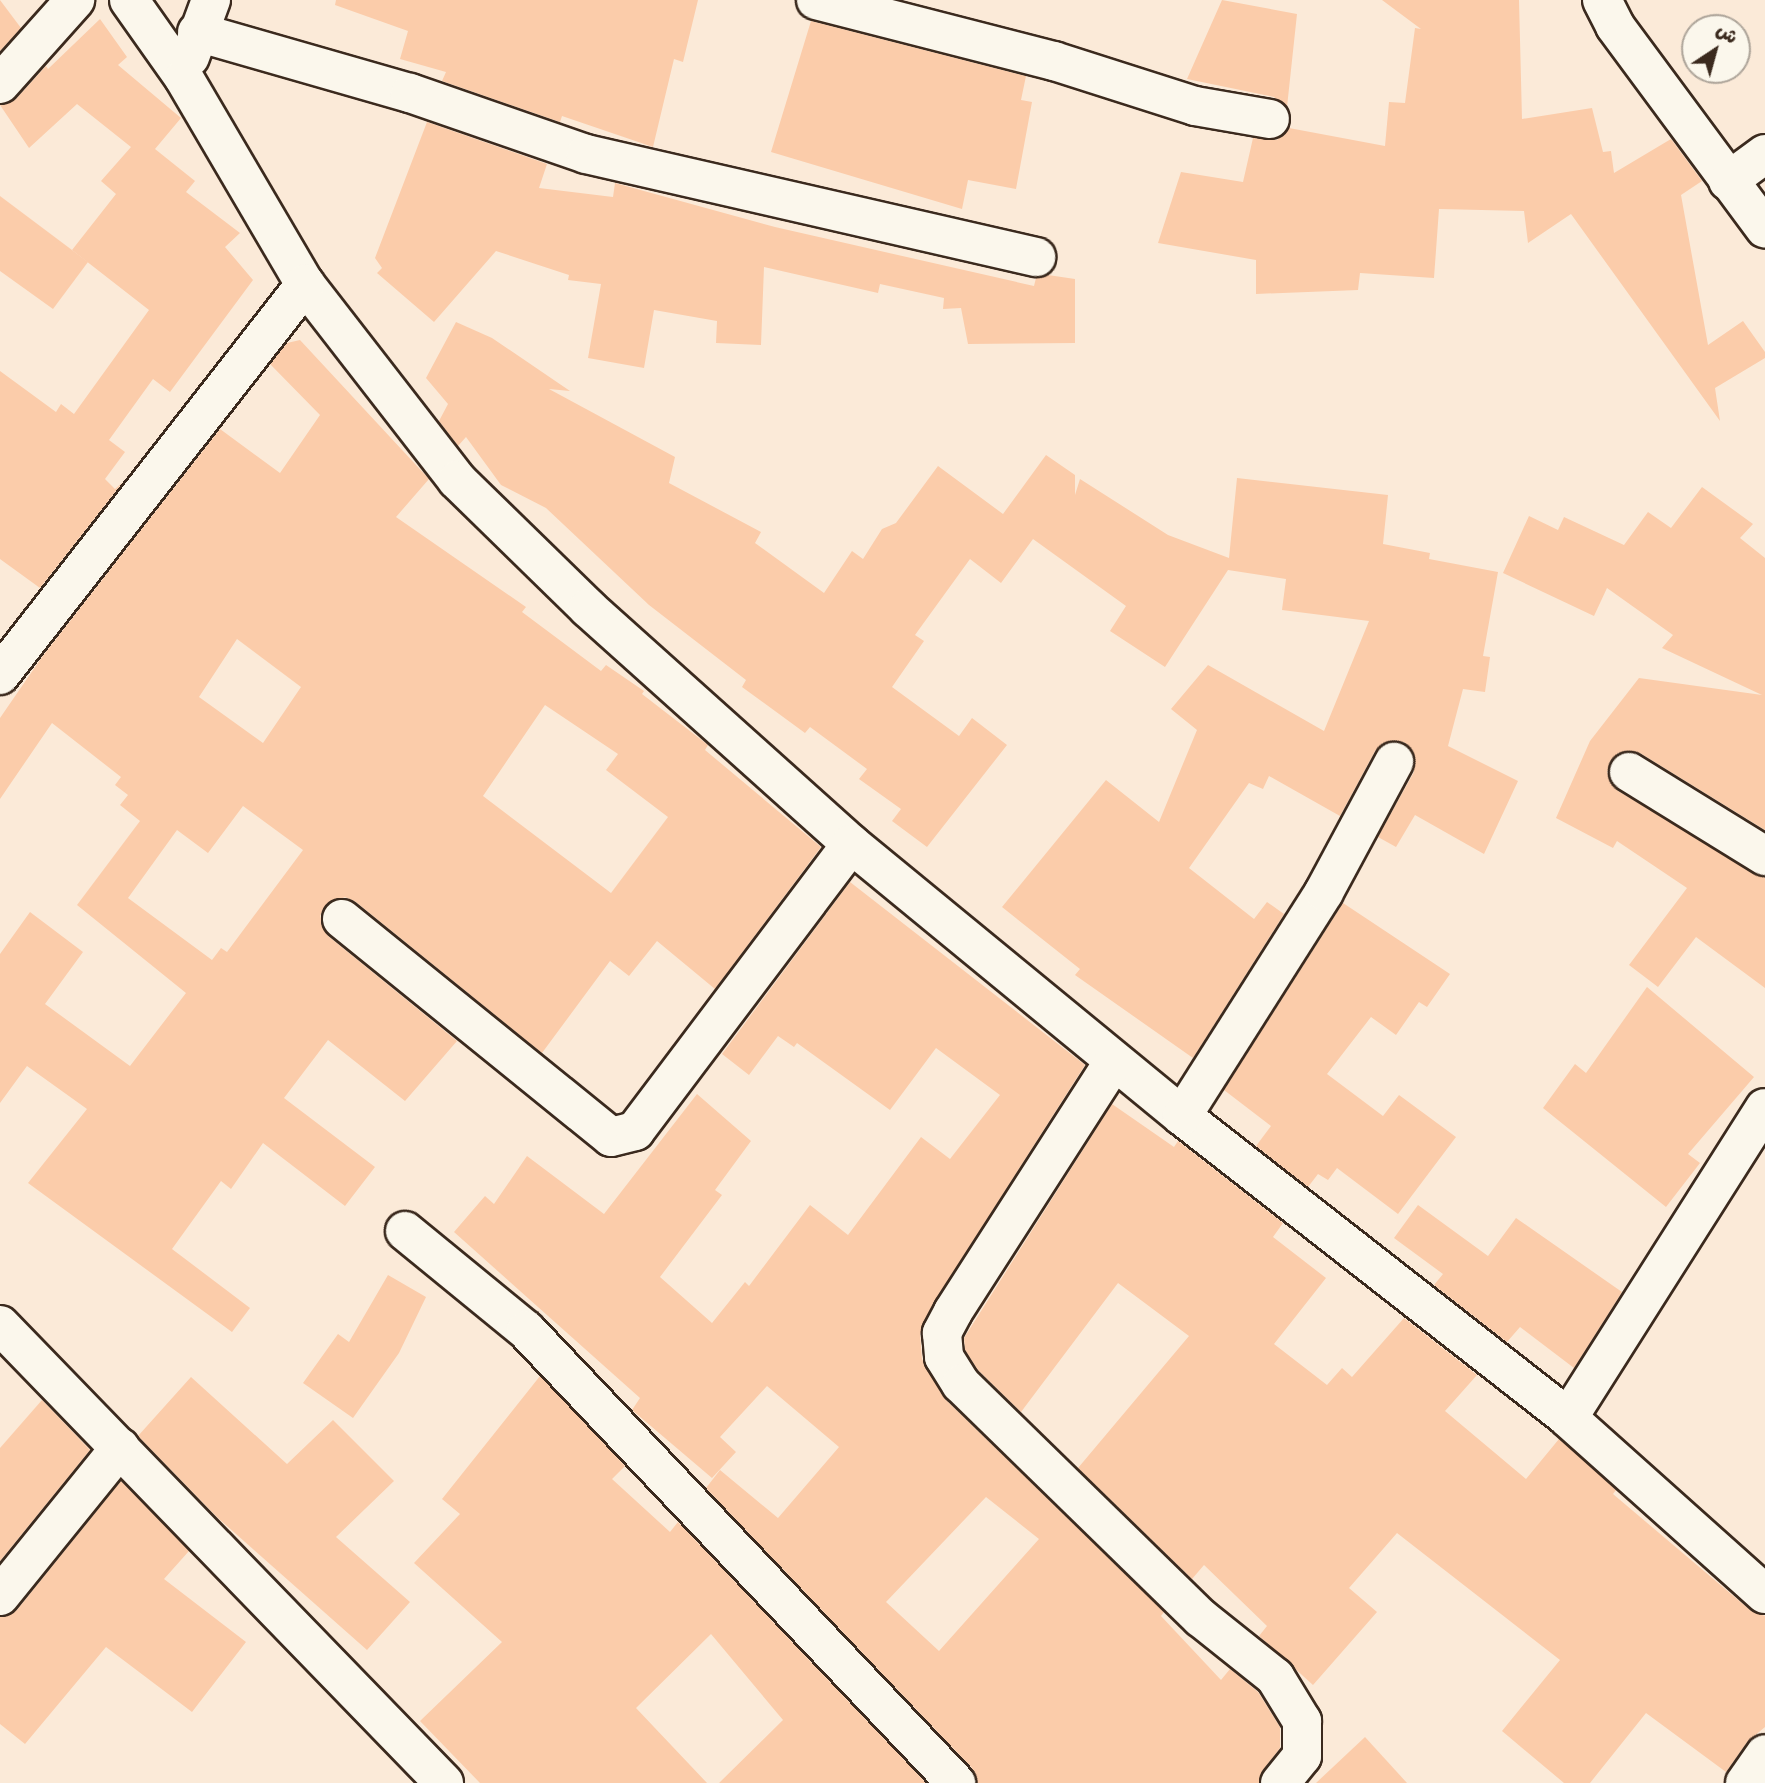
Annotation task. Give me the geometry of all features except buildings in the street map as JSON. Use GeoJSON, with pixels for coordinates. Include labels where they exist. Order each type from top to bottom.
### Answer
{"type":"FeatureCollection","features":[{"type":"Feature","properties":{"kind":"street"},"geometry":{"type":"LineString","coordinates":[[0,84],[75,0]]}},
{"type":"Feature","properties":{"kind":"street"},"geometry":{"type":"LineString","coordinates":[[129,0],[184,78],[305,284],[457,480],[587,608],[850,844],[1182,1116],[1567,1418],[1765,1594]]}},
{"type":"Feature","properties":{"kind":"street"},"geometry":{"type":"LineString","coordinates":[[816,0],[1041,58],[1195,106],[1270,119]]}},
{"type":"Feature","properties":{"kind":"street"},"geometry":{"type":"LineString","coordinates":[[1602,0],[1615,26],[1765,229]]}},
{"type":"Feature","properties":{"kind":"street"},"geometry":{"type":"LineString","coordinates":[[184,78],[204,16],[410,93],[586,154],[1036,257]]}},
{"type":"Feature","properties":{"kind":"street"},"geometry":{"type":"LineString","coordinates":[[1728,181],[1765,154]]}},
{"type":"Feature","properties":{"kind":"street"},"geometry":{"type":"LineString","coordinates":[[0,675],[305,284]]}},
{"type":"Feature","properties":{"kind":"street"},"geometry":{"type":"LineString","coordinates":[[1182,1116],[1324,892],[1394,762]]}},
{"type":"Feature","properties":{"kind":"street"},"geometry":{"type":"LineString","coordinates":[[1629,772],[1765,856]]}},
{"type":"Feature","properties":{"kind":"street"},"geometry":{"type":"LineString","coordinates":[[342,919],[611,1137],[635,1131],[850,844]]}},
{"type":"Feature","properties":{"kind":"street"},"geometry":{"type":"LineString","coordinates":[[1114,1061],[953,1312],[942,1333],[944,1357],[961,1384],[1201,1618],[1275,1677],[1302,1721],[1302,1756],[1280,1783]]}},
{"type":"Feature","properties":{"kind":"street"},"geometry":{"type":"LineString","coordinates":[[1567,1418],[1765,1108]]}},
{"type":"Feature","properties":{"kind":"street"},"geometry":{"type":"LineString","coordinates":[[405,1231],[526,1330],[956,1783]]}},
{"type":"Feature","properties":{"kind":"street"},"geometry":{"type":"LineString","coordinates":[[0,1325],[444,1783]]}},
{"type":"Feature","properties":{"kind":"street"},"geometry":{"type":"LineString","coordinates":[[0,1596],[120,1448]]}},
{"type":"Feature","properties":{"kind":"street"},"geometry":{"type":"LineString","coordinates":[[1745,1783],[1765,1755]]}}]}
